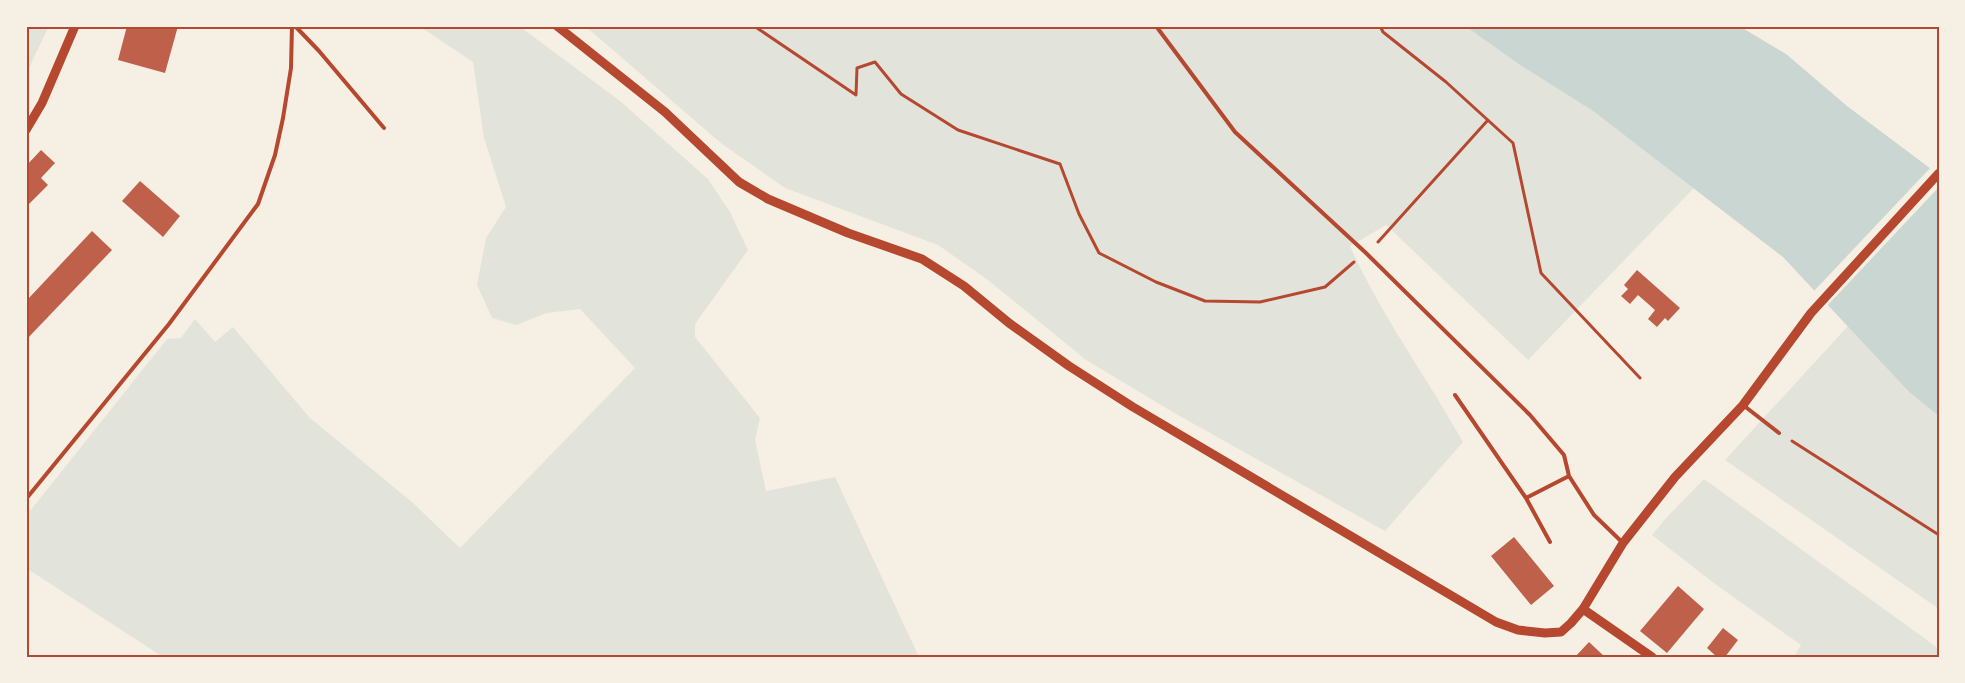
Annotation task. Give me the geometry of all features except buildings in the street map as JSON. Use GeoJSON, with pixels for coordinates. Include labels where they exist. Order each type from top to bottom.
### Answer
{"type":"FeatureCollection","features":[{"type":"Feature","properties":{"kind":"street"},"geometry":{"type":"LineString","coordinates":[[26,130],[42,103],[75,26]]}},
{"type":"Feature","properties":{"kind":"street"},"geometry":{"type":"LineString","coordinates":[[557,26],[665,112],[739,182],[768,199],[848,233],[922,260],[964,286],[1008,322],[1069,366],[1444,593],[1496,622],[1518,630],[1545,634],[1561,632],[1583,609],[1623,543],[1676,477],[1743,405],[1811,313],[1939,173]]}},
{"type":"Feature","properties":{"kind":"street"},"geometry":{"type":"LineString","coordinates":[[1583,609],[1652,657]]}},
{"type":"Feature","properties":{"kind":"lane"},"geometry":{"type":"LineString","coordinates":[[293,26],[319,51],[384,128]]}},
{"type":"Feature","properties":{"kind":"lane"},"geometry":{"type":"LineString","coordinates":[[26,499],[169,324],[258,204],[275,155],[283,118],[290,70],[293,26]]}},
{"type":"Feature","properties":{"kind":"lane"},"geometry":{"type":"LineString","coordinates":[[1156,26],[1235,132],[1366,253],[1530,415],[1564,455],[1569,476],[1594,515],[1623,543]]}},
{"type":"Feature","properties":{"kind":"lane"},"geometry":{"type":"LineString","coordinates":[[1455,395],[1526,498],[1550,542]]}},
{"type":"Feature","properties":{"kind":"lane"},"geometry":{"type":"LineString","coordinates":[[1743,405],[1779,433]]}},
{"type":"Feature","properties":{"kind":"lane"},"geometry":{"type":"LineString","coordinates":[[1526,498],[1569,476]]}},
{"type":"Feature","properties":{"kind":"path"},"geometry":{"type":"LineString","coordinates":[[754,26],[856,94],[857,68],[875,62],[901,94],[958,130],[1060,164],[1079,214],[1099,253],[1156,282],[1205,301],[1260,302],[1325,287],[1382,238],[1488,120]]}},
{"type":"Feature","properties":{"kind":"path"},"geometry":{"type":"LineString","coordinates":[[1380,26],[1384,32],[1446,82],[1513,143],[1528,206],[1540,273],[1640,378]]}},
{"type":"Feature","properties":{"kind":"path"},"geometry":{"type":"LineString","coordinates":[[1779,433],[1939,535]]}},
{"type":"Feature","properties":{"kind":"shaded area"},"geometry":{"type":"Polygon","coordinates":[[[26,26],[49,26],[26,74],[26,26]]]}},
{"type":"Feature","properties":{"kind":"shaded area"},"geometry":{"type":"Polygon","coordinates":[[[419,26],[519,26],[620,101],[708,179],[730,212],[748,250],[695,324],[695,337],[760,418],[755,440],[766,491],[835,477],[919,657],[163,657],[26,568],[26,516],[167,339],[181,338],[195,319],[215,342],[233,327],[309,417],[413,503],[460,548],[635,368],[580,309],[547,313],[516,325],[492,318],[477,285],[486,238],[506,207],[484,138],[473,62],[419,26]]]}},
{"type":"Feature","properties":{"kind":"shaded area"},"geometry":{"type":"Polygon","coordinates":[[[585,26],[1465,26],[1520,65],[1593,111],[1694,188],[1528,360],[1386,225],[1350,246],[1362,272],[1390,321],[1463,442],[1385,531],[1176,414],[1086,360],[988,280],[938,245],[785,188],[722,144],[585,26]]]}},
{"type":"Feature","properties":{"kind":"shaded area"},"geometry":{"type":"Polygon","coordinates":[[[1465,26],[1739,26],[1786,54],[1847,106],[1939,175],[1939,416],[1909,392],[1783,257],[1593,111],[1520,65],[1465,26]]]}},
{"type":"Feature","properties":{"kind":"shaded area"},"geometry":{"type":"Polygon","coordinates":[[[1848,326],[1909,392],[1939,416],[1939,609],[1725,460],[1848,326]]]}},
{"type":"Feature","properties":{"kind":"shaded area"},"geometry":{"type":"Polygon","coordinates":[[[1704,479],[1939,649],[1939,657],[1794,657],[1801,645],[1715,584],[1652,535],[1704,479]]]}},
{"type":"Feature","properties":{"kind":"pier"},"geometry":{"type":"Polygon","coordinates":[[[1932,166],[1939,171],[1939,187],[1826,307],[1813,292],[1932,166]]]}}]}
